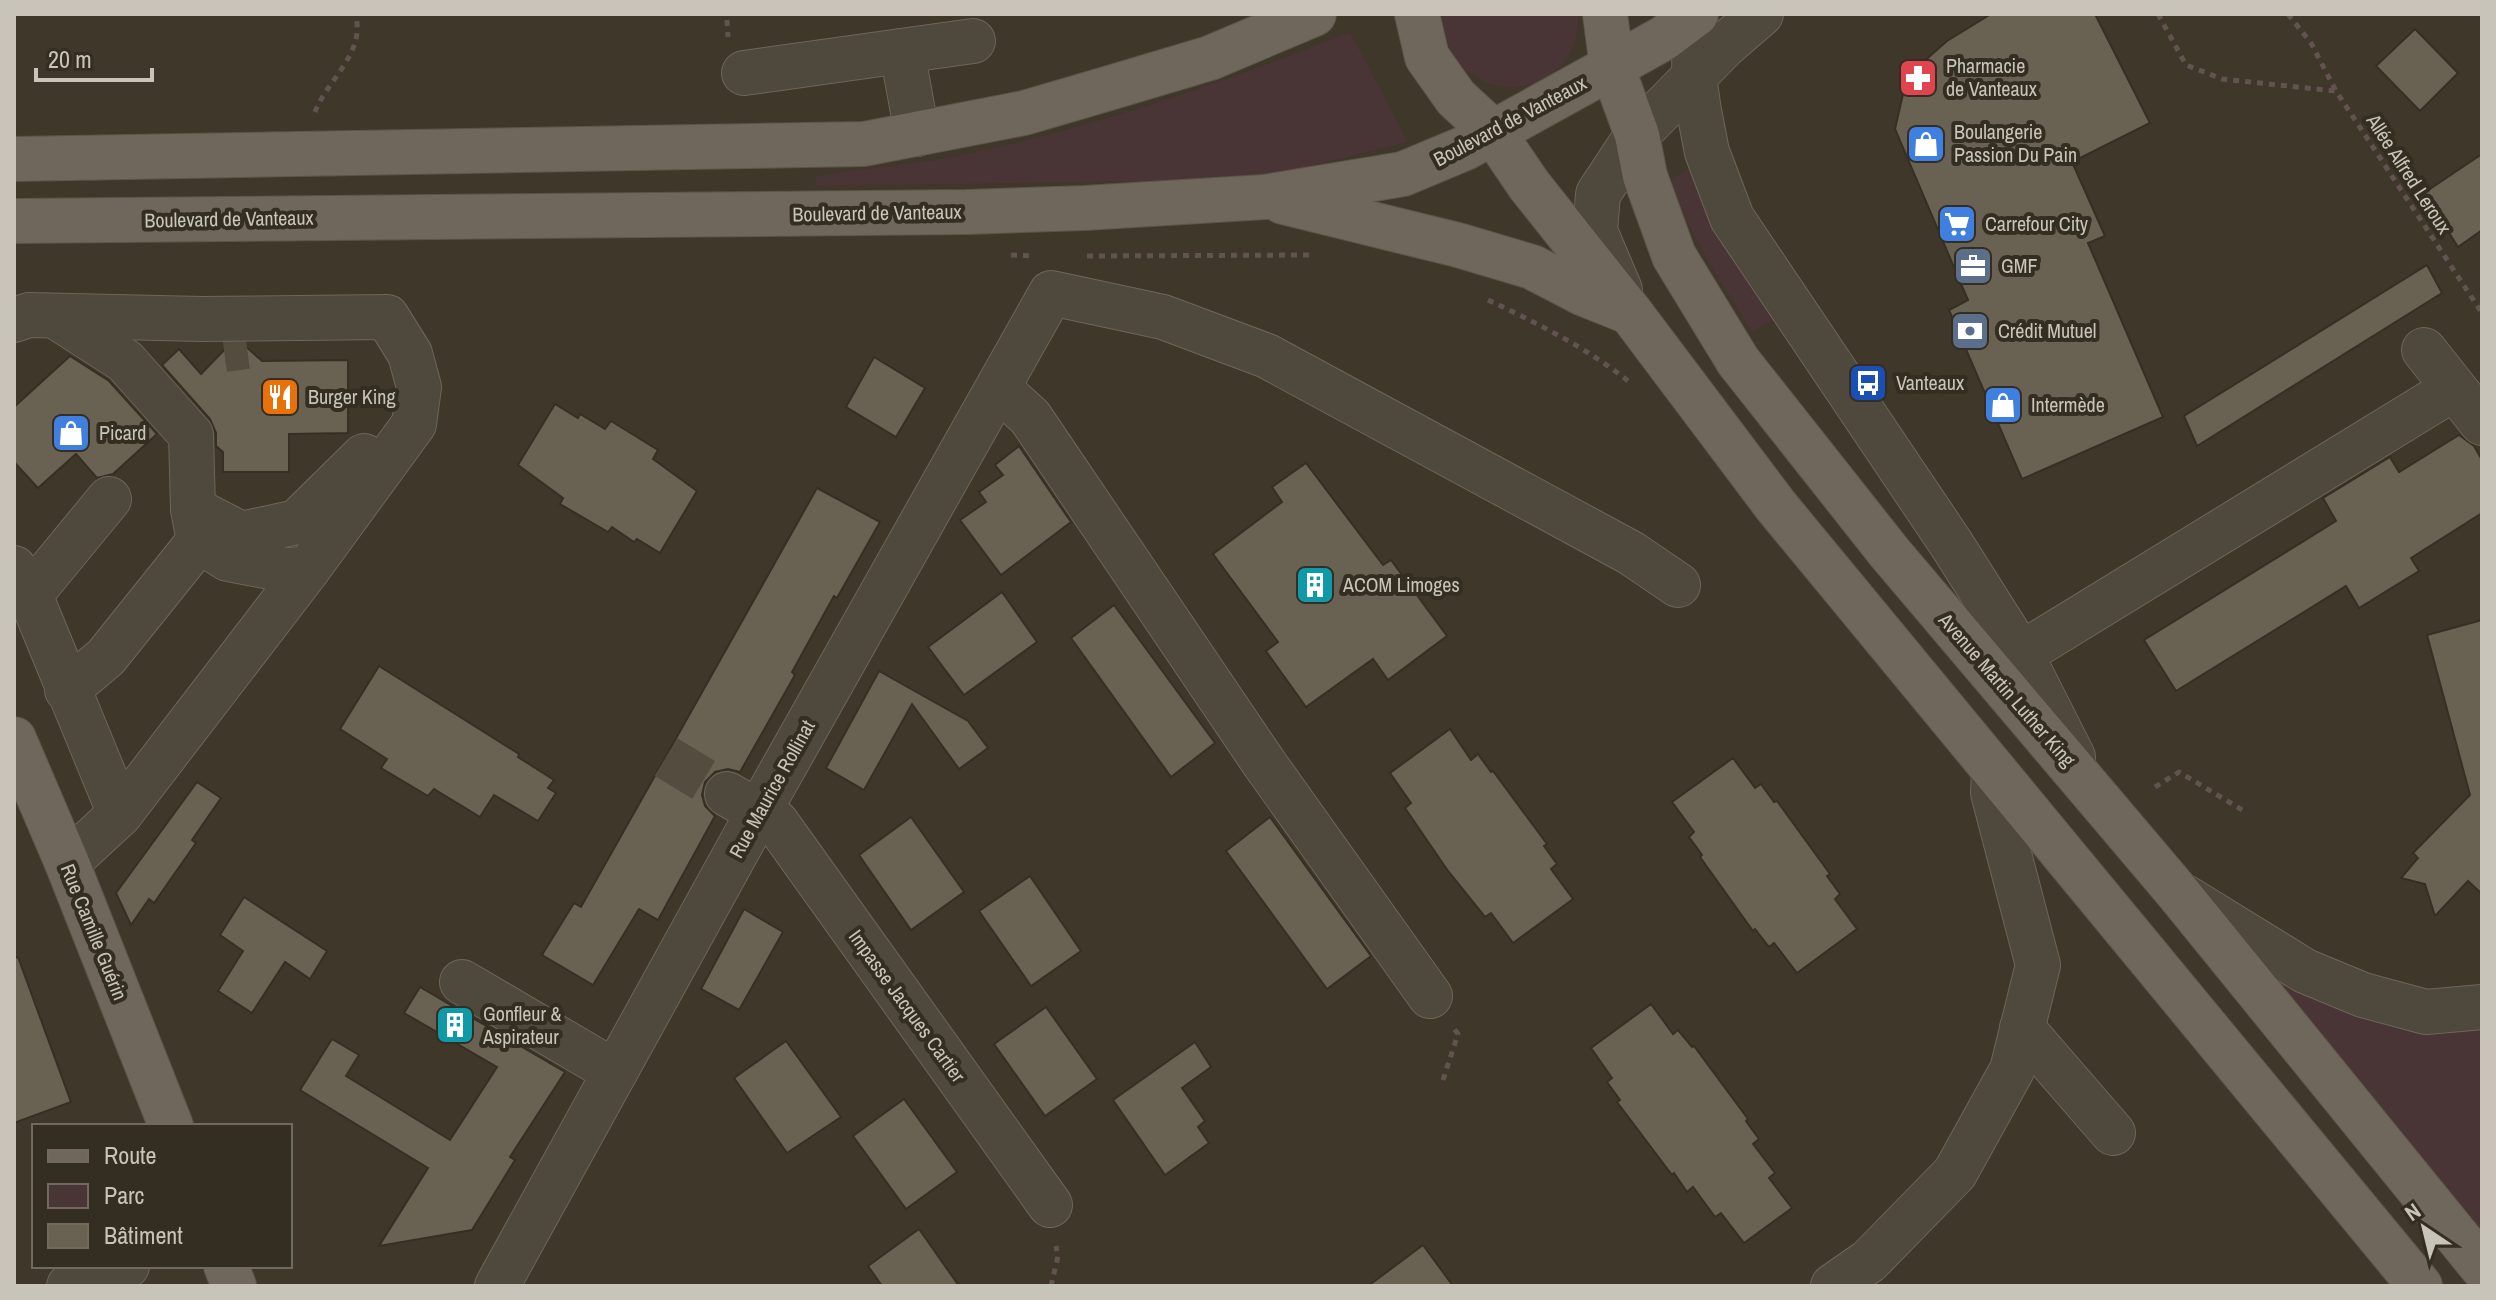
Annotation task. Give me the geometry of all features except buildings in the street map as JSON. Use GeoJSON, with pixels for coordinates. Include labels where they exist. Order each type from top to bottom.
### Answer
{"type":"FeatureCollection","features":[{"type":"Feature","properties":{"kind":"main road"},"geometry":{"type":"LineString","coordinates":[[14,159],[864,144],[1024,113],[1210,58],[1314,14]]}},
{"type":"Feature","properties":{"kind":"main road"},"geometry":{"type":"LineString","coordinates":[[1417,14],[1427,57],[1456,98],[1493,132],[1529,185],[1630,312],[1776,506],[2420,1286]]}},
{"type":"Feature","properties":{"kind":"main road","name":"Avenue Martin Luther King"},"geometry":{"type":"LineString","coordinates":[[1605,14],[1612,67],[1637,135],[1645,176],[1674,256],[1738,361],[1889,552],[2178,893],[2482,1267]]}},
{"type":"Feature","properties":{"kind":"main road","name":"Boulevard de Vanteaux"},"geometry":{"type":"LineString","coordinates":[[14,221],[967,212],[1265,197],[1403,174],[1432,163],[1664,38],[1696,14]]}},
{"type":"Feature","properties":{"kind":"main road"},"geometry":{"type":"LineString","coordinates":[[1265,197],[1458,245],[1532,267],[1584,294],[1630,312]]}},
{"type":"Feature","properties":{"kind":"main road","name":"Rue Camille Guérin"},"geometry":{"type":"LineString","coordinates":[[14,739],[67,863],[170,1124]]}},
{"type":"Feature","properties":{"kind":"street"},"geometry":{"type":"LineString","coordinates":[[1696,14],[1694,77],[1707,152],[1732,218],[1952,545],[2021,654],[2085,781]]}},
{"type":"Feature","properties":{"kind":"street"},"geometry":{"type":"LineString","coordinates":[[1630,312],[1595,231],[1598,194],[1637,135],[1761,14]]}},
{"type":"Feature","properties":{"kind":"street"},"geometry":{"type":"LineString","coordinates":[[744,73],[973,41]]}},
{"type":"Feature","properties":{"kind":"street"},"geometry":{"type":"LineString","coordinates":[[902,51],[917,134]]}},
{"type":"Feature","properties":{"kind":"street","name":"Rue Maurice Rollinat"},"geometry":{"type":"LineString","coordinates":[[497,1286],[615,1072],[743,804],[998,388],[1051,293],[1163,317],[1267,356],[1631,553],[1678,585]]}},
{"type":"Feature","properties":{"kind":"street"},"geometry":{"type":"LineString","coordinates":[[157,317],[199,349],[364,347],[382,357],[396,378],[394,416],[384,435],[297,522],[241,534],[196,525]]}},
{"type":"Feature","properties":{"kind":"street"},"geometry":{"type":"LineString","coordinates":[[125,361],[157,317]]}},
{"type":"Feature","properties":{"kind":"street"},"geometry":{"type":"LineString","coordinates":[[35,318],[387,317],[410,354],[419,387],[414,424],[308,569],[120,814],[67,863]]}},
{"type":"Feature","properties":{"kind":"street"},"geometry":{"type":"LineString","coordinates":[[35,318],[125,361],[191,435],[196,525],[106,657],[67,690]]}},
{"type":"Feature","properties":{"kind":"street"},"geometry":{"type":"LineString","coordinates":[[2424,350],[2482,423]]}},
{"type":"Feature","properties":{"kind":"street"},"geometry":{"type":"LineString","coordinates":[[998,388],[1030,417],[1264,763],[1430,996]]}},
{"type":"Feature","properties":{"kind":"street"},"geometry":{"type":"LineString","coordinates":[[2021,654],[2453,389]]}},
{"type":"Feature","properties":{"kind":"street"},"geometry":{"type":"LineString","coordinates":[[109,499],[22,582],[120,814]]}},
{"type":"Feature","properties":{"kind":"street"},"geometry":{"type":"LineString","coordinates":[[196,525],[228,559],[286,570],[308,569]]}},
{"type":"Feature","properties":{"kind":"street"},"geometry":{"type":"LineString","coordinates":[[1889,552],[2021,654]]}},
{"type":"Feature","properties":{"kind":"street"},"geometry":{"type":"LineString","coordinates":[[1833,1286],[1869,1261],[1955,1173],[2012,1070],[2038,965],[1993,793],[1994,771]]}},
{"type":"Feature","properties":{"kind":"street","name":"Impasse Jacques Cartier"},"geometry":{"type":"LineString","coordinates":[[743,804],[776,822],[1050,1205]]}},
{"type":"Feature","properties":{"kind":"street"},"geometry":{"type":"LineString","coordinates":[[2178,893],[2305,971],[2363,995],[2426,1012],[2482,1007]]}},
{"type":"Feature","properties":{"kind":"street"},"geometry":{"type":"LineString","coordinates":[[462,982],[615,1072]]}},
{"type":"Feature","properties":{"kind":"street"},"geometry":{"type":"LineString","coordinates":[[2022,1028],[2113,1133]]}},
{"type":"Feature","properties":{"kind":"street"},"geometry":{"type":"LineString","coordinates":[[69,1286],[121,1268]]}},
{"type":"Feature","properties":{"kind":"path"},"geometry":{"type":"LineString","coordinates":[[328,117],[313,117],[321,95],[336,79],[353,49],[359,30],[355,14]]}},
{"type":"Feature","properties":{"kind":"path"},"geometry":{"type":"LineString","coordinates":[[2158,14],[2186,65],[2222,79],[2336,91]]}},
{"type":"Feature","properties":{"kind":"path","name":"Allée Alfred Leroux"},"geometry":{"type":"LineString","coordinates":[[2288,14],[2311,43],[2336,91],[2482,313]]}},
{"type":"Feature","properties":{"kind":"path"},"geometry":{"type":"LineString","coordinates":[[1077,256],[1317,255]]}},
{"type":"Feature","properties":{"kind":"path"},"geometry":{"type":"LineString","coordinates":[[1486,299],[1591,356],[1626,380],[1635,392]]}},
{"type":"Feature","properties":{"kind":"path"},"geometry":{"type":"LineString","coordinates":[[2155,787],[2179,772],[2244,811]]}},
{"type":"Feature","properties":{"kind":"green space"},"geometry":{"type":"Polygon","coordinates":[[[1443,14],[1578,14],[1574,45],[1559,68],[1538,82],[1513,87],[1487,83],[1465,70],[1449,47],[1443,14]]]}},
{"type":"Feature","properties":{"kind":"green space"},"geometry":{"type":"Polygon","coordinates":[[[1350,32],[1408,142],[1290,171],[1224,180],[815,186],[816,176],[954,157],[1069,129],[1258,68],[1350,32]]]}},
{"type":"Feature","properties":{"kind":"green space"},"geometry":{"type":"Polygon","coordinates":[[[1690,168],[1781,316],[1752,332],[1707,258],[1678,200],[1671,179],[1690,168]]]}},
{"type":"Feature","properties":{"kind":"green space"},"geometry":{"type":"Polygon","coordinates":[[[2178,893],[2305,971],[2482,1007],[2482,1267],[2178,893]]]}},
{"type":"Feature","properties":{"kind":"tunnel"},"geometry":{"type":"LineString","coordinates":[[224,350],[247,347]]}},
{"type":"Feature","properties":{"kind":"tunnel"},"geometry":{"type":"LineString","coordinates":[[666,757],[727,794]]}},
{"type":"Feature","properties":{"kind":"place","name":"Pharmacie de Vanteaux"},"geometry":{"type":"Point","coordinates":[1918,78]}},
{"type":"Feature","properties":{"kind":"place","name":"Boulangerie Passion Du Pain"},"geometry":{"type":"Point","coordinates":[1926,144]}},
{"type":"Feature","properties":{"kind":"place","name":"Carrefour City"},"geometry":{"type":"Point","coordinates":[1957,224]}},
{"type":"Feature","properties":{"kind":"place","name":"GMF"},"geometry":{"type":"Point","coordinates":[1973,266]}},
{"type":"Feature","properties":{"kind":"place","name":"Crédit Mutuel"},"geometry":{"type":"Point","coordinates":[1970,331]}},
{"type":"Feature","properties":{"kind":"place","name":"Vanteaux"},"geometry":{"type":"Point","coordinates":[1868,383]}},
{"type":"Feature","properties":{"kind":"place","name":"Burger King"},"geometry":{"type":"Point","coordinates":[280,397]}},
{"type":"Feature","properties":{"kind":"place","name":"Intermède"},"geometry":{"type":"Point","coordinates":[2003,405]}},
{"type":"Feature","properties":{"kind":"place","name":"Picard"},"geometry":{"type":"Point","coordinates":[71,433]}},
{"type":"Feature","properties":{"kind":"place","name":"ACOM Limoges"},"geometry":{"type":"Point","coordinates":[1315,585]}},
{"type":"Feature","properties":{"kind":"place","name":"Gonfleur & Aspirateur"},"geometry":{"type":"Point","coordinates":[455,1025]}}]}
